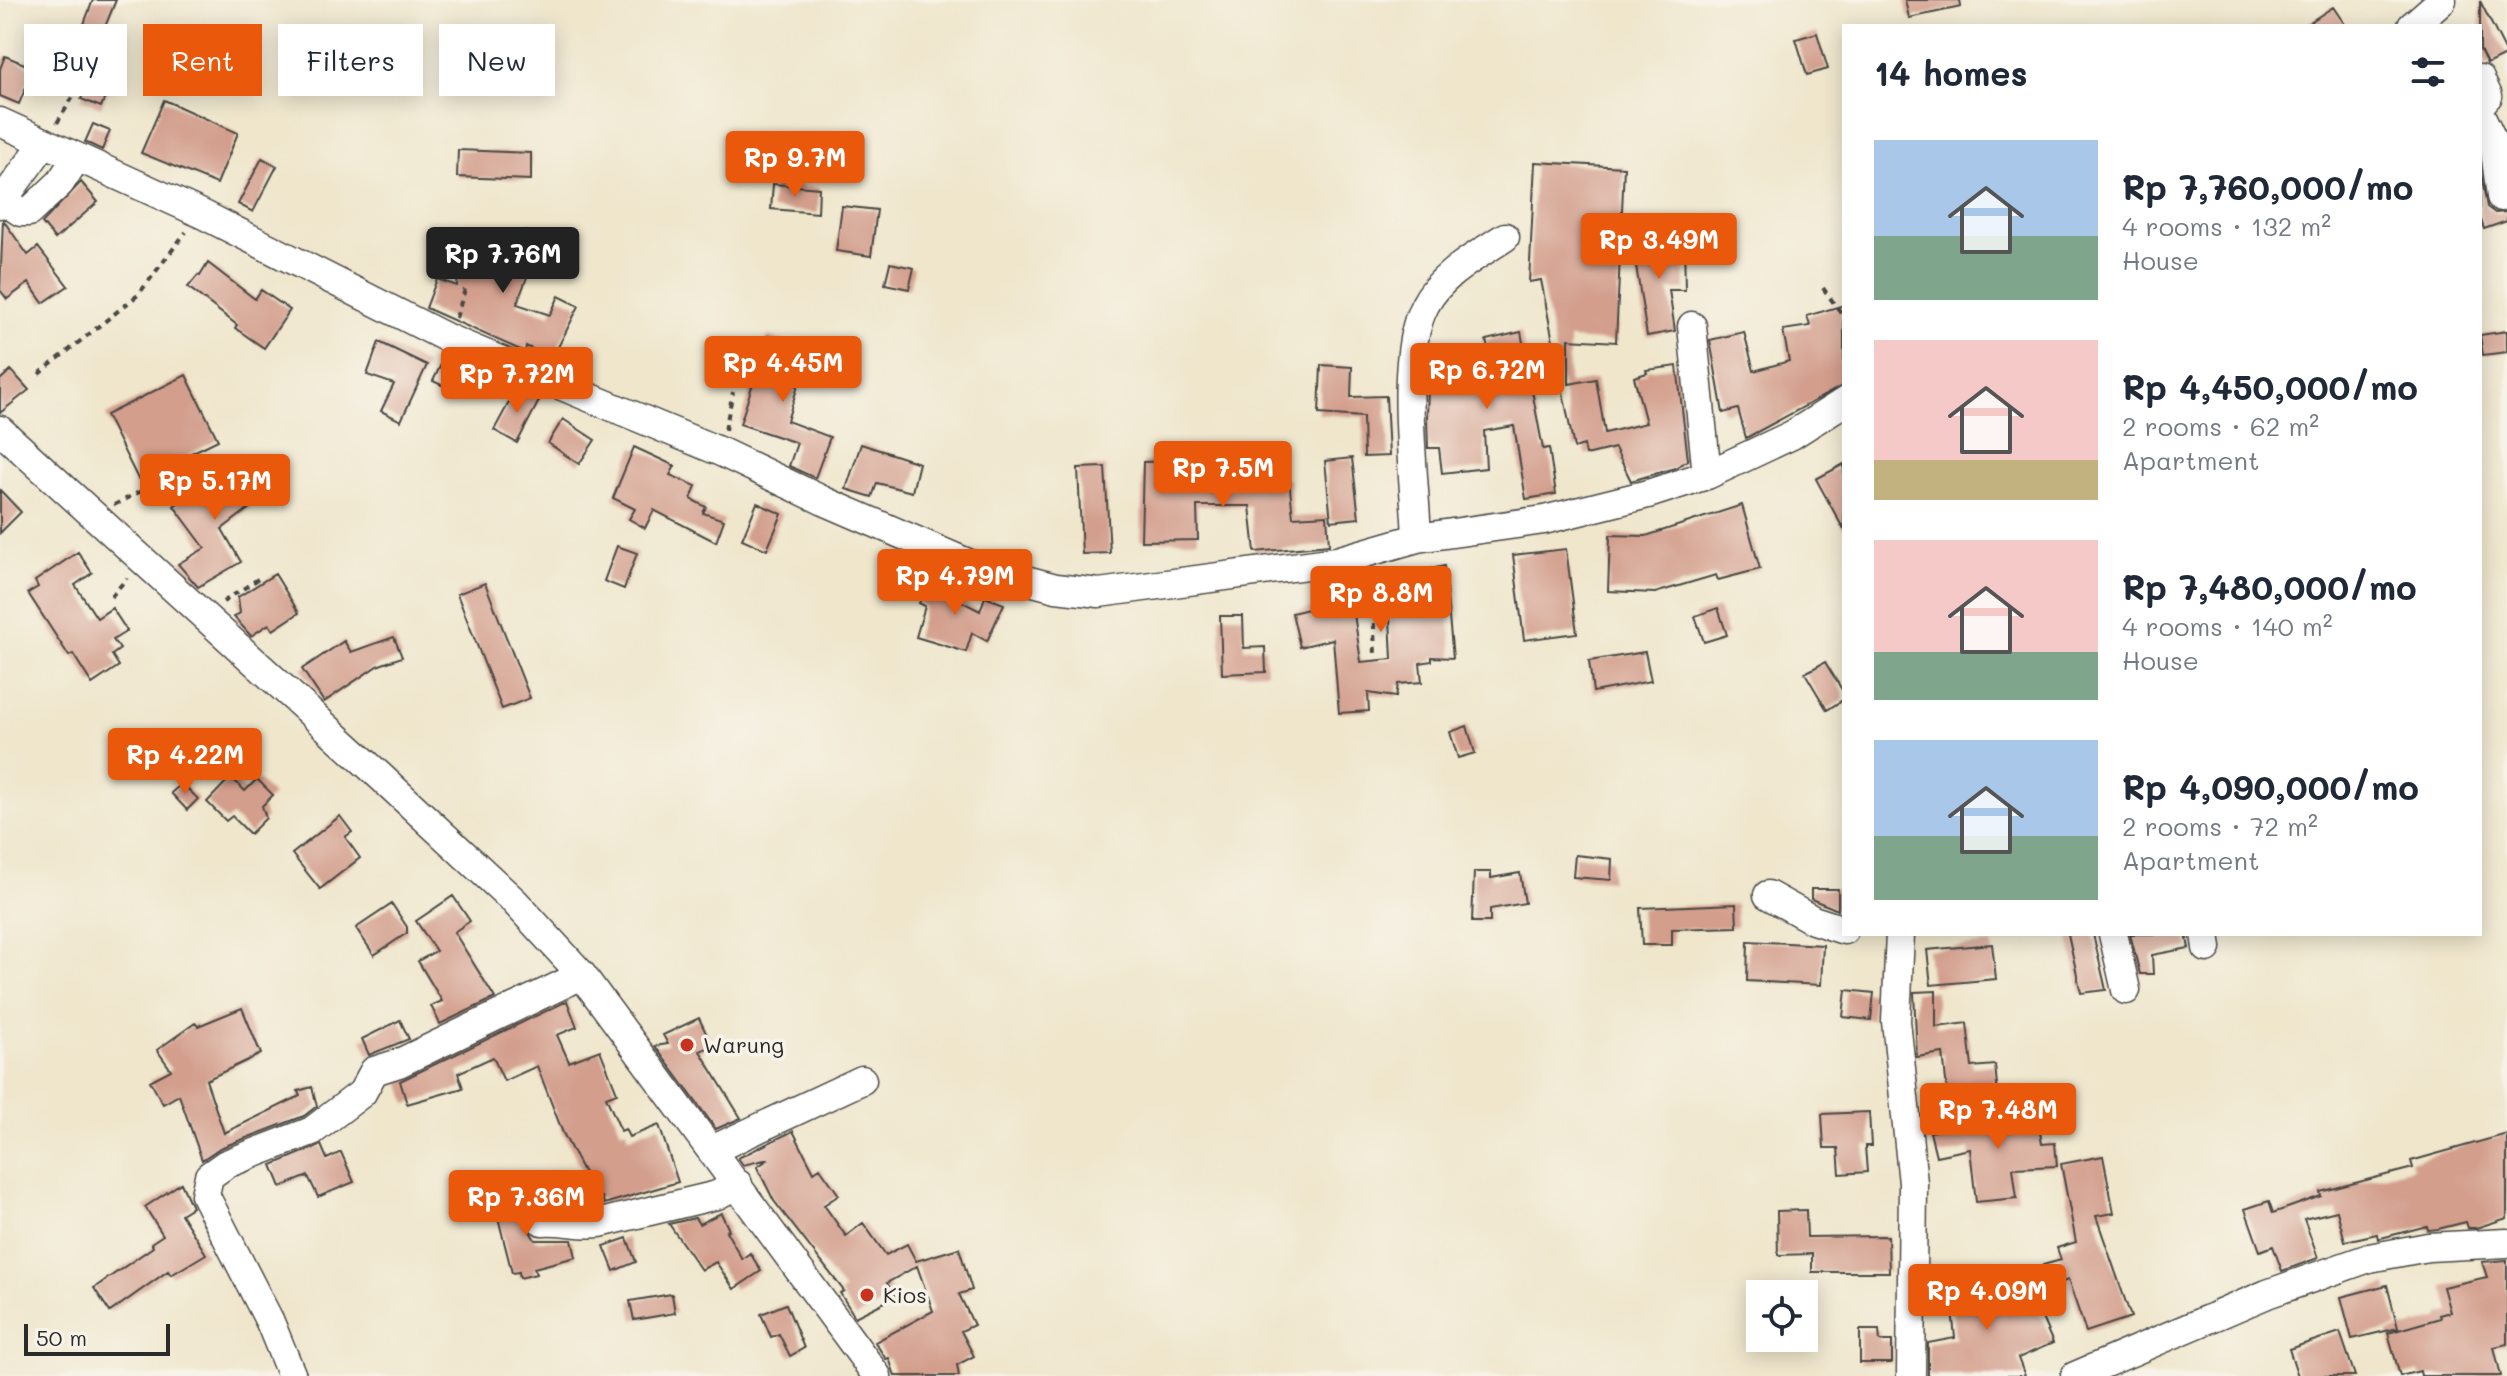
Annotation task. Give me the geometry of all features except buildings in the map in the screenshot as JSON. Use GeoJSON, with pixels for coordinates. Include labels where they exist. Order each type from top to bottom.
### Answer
{"type":"FeatureCollection","features":[{"type":"Feature","properties":{"kind":"street"},"geometry":{"type":"LineString","coordinates":[[2482,83],[2488,96],[2482,103]]}},
{"type":"Feature","properties":{"kind":"street"},"geometry":{"type":"LineString","coordinates":[[2482,118],[2494,143],[2501,197]]}},
{"type":"Feature","properties":{"kind":"street"},"geometry":{"type":"LineString","coordinates":[[0,122],[200,213],[449,339],[721,452],[977,567],[1056,588],[1099,593],[1337,561],[1417,538],[1544,520],[1648,494],[1707,475],[1792,435],[1842,407]]}},
{"type":"Feature","properties":{"kind":"street"},"geometry":{"type":"LineString","coordinates":[[45,142],[1,202],[24,213],[29,212],[60,183],[77,157]]}},
{"type":"Feature","properties":{"kind":"street"},"geometry":{"type":"LineString","coordinates":[[1417,538],[1410,397],[1413,346],[1425,305],[1469,261],[1505,237]]}},
{"type":"Feature","properties":{"kind":"street"},"geometry":{"type":"LineString","coordinates":[[1692,326],[1707,475]]}},
{"type":"Feature","properties":{"kind":"street"},"geometry":{"type":"LineString","coordinates":[[0,430],[481,871],[712,1150],[728,1189],[877,1376]]}},
{"type":"Feature","properties":{"kind":"street"},"geometry":{"type":"LineString","coordinates":[[1768,895],[1813,920],[1842,929]]}},
{"type":"Feature","properties":{"kind":"street"},"geometry":{"type":"LineString","coordinates":[[1900,936],[1896,1021],[1913,1183],[1911,1376]]}},
{"type":"Feature","properties":{"kind":"street"},"geometry":{"type":"LineString","coordinates":[[2113,936],[2126,990]]}},
{"type":"Feature","properties":{"kind":"street"},"geometry":{"type":"LineString","coordinates":[[292,1376],[270,1322],[205,1195],[209,1176],[226,1164],[323,1125],[362,1093],[374,1071],[383,1066],[399,1063],[570,981]]}},
{"type":"Feature","properties":{"kind":"street"},"geometry":{"type":"LineString","coordinates":[[712,1150],[862,1080]]}},
{"type":"Feature","properties":{"kind":"street"},"geometry":{"type":"LineString","coordinates":[[542,1221],[566,1219],[586,1225],[600,1223],[728,1189]]}},
{"type":"Feature","properties":{"kind":"street"},"geometry":{"type":"LineString","coordinates":[[2075,1376],[2267,1294],[2369,1258],[2428,1247],[2507,1243]]}},
{"type":"Feature","properties":{"kind":"path"},"geometry":{"type":"LineString","coordinates":[[45,142],[74,96]]}},
{"type":"Feature","properties":{"kind":"path"},"geometry":{"type":"LineString","coordinates":[[39,374],[138,295],[200,213]]}},
{"type":"Feature","properties":{"kind":"path"},"geometry":{"type":"LineString","coordinates":[[449,339],[466,286]]}},
{"type":"Feature","properties":{"kind":"path"},"geometry":{"type":"LineString","coordinates":[[1823,288],[1842,314]]}},
{"type":"Feature","properties":{"kind":"path"},"geometry":{"type":"LineString","coordinates":[[721,452],[733,392]]}},
{"type":"Feature","properties":{"kind":"path"},"geometry":{"type":"LineString","coordinates":[[97,520],[113,505],[208,457]]}},
{"type":"Feature","properties":{"kind":"path"},"geometry":{"type":"LineString","coordinates":[[1371,553],[1375,655]]}},
{"type":"Feature","properties":{"kind":"path"},"geometry":{"type":"LineString","coordinates":[[202,617],[258,579]]}},
{"type":"Feature","properties":{"kind":"place","name":"Warung"},"geometry":{"type":"Point","coordinates":[687,1045]}},
{"type":"Feature","properties":{"kind":"place","name":"Kios"},"geometry":{"type":"Point","coordinates":[867,1295]}}]}
